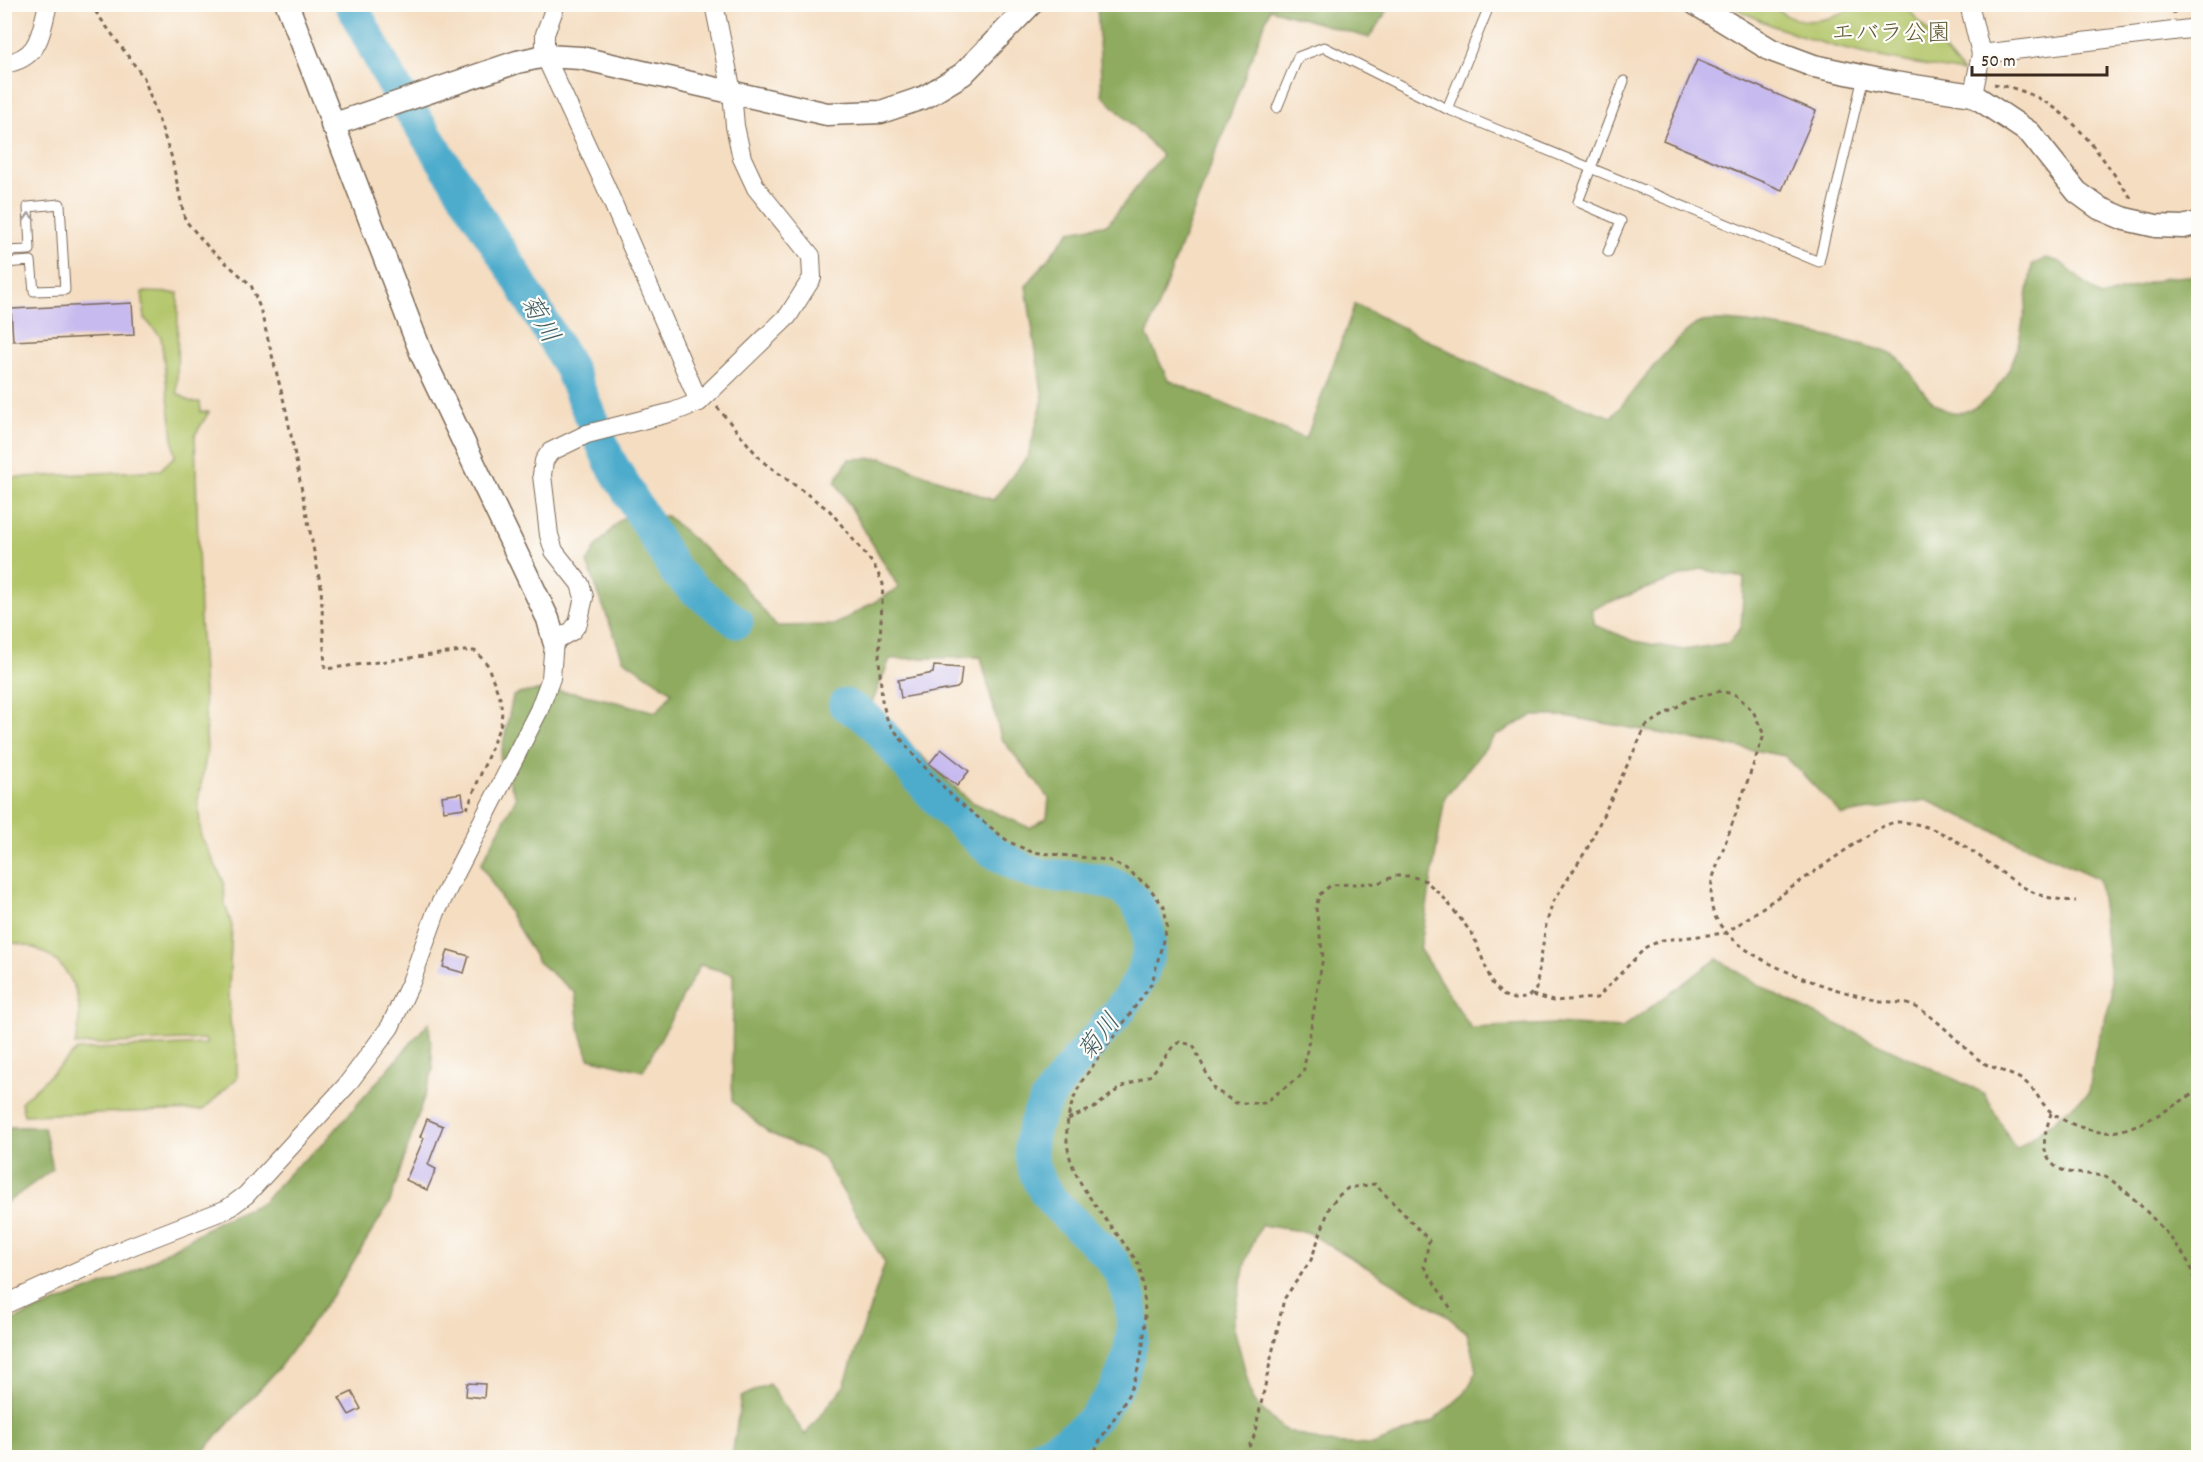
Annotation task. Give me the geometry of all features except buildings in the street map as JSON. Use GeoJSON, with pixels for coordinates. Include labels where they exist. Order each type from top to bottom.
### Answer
{"type":"FeatureCollection","features":[{"type":"Feature","properties":{"kind":"street"},"geometry":{"type":"LineString","coordinates":[[4,64],[21,61],[32,53],[48,4]]}},
{"type":"Feature","properties":{"kind":"street"},"geometry":{"type":"LineString","coordinates":[[4,1305],[129,1247],[227,1209],[246,1195],[346,1086],[390,1027],[411,982],[436,912],[540,710],[551,678],[554,641],[548,619],[422,355],[286,4]]}},
{"type":"Feature","properties":{"kind":"street"},"geometry":{"type":"LineString","coordinates":[[556,4],[545,34],[544,56],[703,399]]}},
{"type":"Feature","properties":{"kind":"street"},"geometry":{"type":"LineString","coordinates":[[554,641],[572,630],[578,623],[584,597],[580,584],[554,551],[549,535],[542,475],[544,461],[550,452],[587,434],[673,412],[703,399],[718,380],[788,316],[810,285],[814,271],[811,256],[756,188],[742,158],[735,126],[732,92],[714,4]]}},
{"type":"Feature","properties":{"kind":"street"},"geometry":{"type":"LineString","coordinates":[[332,125],[517,62],[544,56],[614,64],[826,114],[855,115],[889,110],[925,97],[963,74],[1031,4]]}},
{"type":"Feature","properties":{"kind":"street"},"geometry":{"type":"LineString","coordinates":[[1696,4],[1771,50],[1814,66],[1973,94],[2030,133],[2077,192],[2099,208],[2125,219],[2156,226],[2183,227],[2199,223]]}},
{"type":"Feature","properties":{"kind":"street"},"geometry":{"type":"LineString","coordinates":[[1969,4],[1981,54],[1973,94]]}},
{"type":"Feature","properties":{"kind":"street"},"geometry":{"type":"LineString","coordinates":[[1981,54],[2199,28]]}},
{"type":"Feature","properties":{"kind":"lane"},"geometry":{"type":"LineString","coordinates":[[1448,108],[1490,4]]}},
{"type":"Feature","properties":{"kind":"lane"},"geometry":{"type":"LineString","coordinates":[[1277,108],[1298,57],[1324,47],[1448,108],[1819,262],[1863,76]]}},
{"type":"Feature","properties":{"kind":"lane"},"geometry":{"type":"LineString","coordinates":[[1608,252],[1621,221],[1578,202],[1624,81]]}},
{"type":"Feature","properties":{"kind":"lane"},"geometry":{"type":"LineString","coordinates":[[4,251],[30,250],[28,207],[60,204],[65,290],[34,291],[31,261],[4,263]]}},
{"type":"Feature","properties":{"kind":"path"},"geometry":{"type":"LineString","coordinates":[[90,4],[144,78],[171,155],[185,220],[209,248],[251,285],[260,309],[286,410],[321,587],[325,669],[462,651],[475,651],[487,664],[500,699],[501,723],[463,819]]}},
{"type":"Feature","properties":{"kind":"path"},"geometry":{"type":"LineString","coordinates":[[1973,94],[1984,82],[2021,88],[2043,100],[2066,116],[2091,141],[2133,202]]}},
{"type":"Feature","properties":{"kind":"path"},"geometry":{"type":"LineString","coordinates":[[703,399],[762,461],[830,511],[874,565],[884,584],[879,658],[882,701],[888,722],[915,757],[955,799],[1009,842],[1032,852],[1107,860],[1125,868],[1149,885],[1164,907],[1167,925],[1152,983],[1082,1081],[1068,1119],[1066,1147],[1071,1168],[1139,1265],[1144,1284],[1145,1310],[1136,1374],[1128,1396],[1097,1444],[1093,1458]]}},
{"type":"Feature","properties":{"kind":"path"},"geometry":{"type":"LineString","coordinates":[[1532,995],[1536,989],[1546,925],[1553,903],[1587,849],[1646,726],[1691,698],[1720,691],[1736,695],[1753,711],[1764,735],[1712,880],[1710,900],[1715,918],[1726,933],[1782,968],[1817,985],[1877,1000],[1914,1005],[1938,1022],[1978,1059],[2017,1076],[2030,1086],[2051,1113],[2094,1131],[2113,1132],[2131,1127],[2199,1090]]}},
{"type":"Feature","properties":{"kind":"path"},"geometry":{"type":"LineString","coordinates":[[1068,1119],[1094,1108],[1120,1088],[1150,1075],[1174,1045],[1180,1042],[1193,1045],[1214,1089],[1236,1103],[1263,1103],[1303,1074],[1323,957],[1316,908],[1319,895],[1331,885],[1378,883],[1395,876],[1410,876],[1426,881],[1473,935],[1492,983],[1502,995],[1514,999],[1532,995],[1553,1001],[1597,998],[1646,947],[1662,940],[1726,933],[1876,829],[1896,822],[1923,827],[1954,840],[2028,890],[2048,897],[2076,901]]}},
{"type":"Feature","properties":{"kind":"path"},"geometry":{"type":"LineString","coordinates":[[2051,1113],[2044,1145],[2045,1153],[2051,1162],[2064,1171],[2102,1176],[2120,1187],[2149,1215],[2187,1260],[2199,1297]]}},
{"type":"Feature","properties":{"kind":"path"},"geometry":{"type":"LineString","coordinates":[[1235,1458],[1248,1449],[1254,1436],[1284,1299],[1311,1260],[1330,1206],[1348,1188],[1375,1184],[1420,1229],[1429,1240],[1424,1267],[1453,1312]]}},
{"type":"Feature","properties":{"kind":"green space","name":"エバラ公園"},"geometry":{"type":"Polygon","coordinates":[[[1880,3],[1903,7],[1908,9],[1963,72],[1843,49],[1814,41],[1757,19],[1730,5],[1772,5],[1787,16],[1813,21],[1841,14],[1862,4],[1880,3]]]}},
{"type":"Feature","properties":{"kind":"green space"},"geometry":{"type":"Polygon","coordinates":[[[1097,5],[1391,5],[1369,38],[1270,9],[1147,335],[1168,380],[1306,439],[1355,304],[1520,386],[1612,417],[1679,339],[1699,323],[1713,321],[1797,330],[1880,350],[1901,361],[1931,400],[1948,411],[1958,412],[1967,411],[1984,402],[1998,387],[2008,371],[2017,349],[2032,265],[2046,258],[2060,262],[2101,297],[2165,278],[2198,275],[2198,1457],[732,1457],[741,1397],[769,1384],[805,1435],[844,1386],[885,1263],[822,1156],[769,1133],[732,1101],[733,974],[700,965],[643,1071],[589,1058],[579,1027],[575,993],[538,962],[481,864],[516,798],[500,759],[513,696],[546,690],[565,692],[657,712],[672,692],[623,659],[587,563],[596,547],[622,518],[667,516],[736,577],[776,626],[834,625],[899,588],[835,481],[849,459],[882,458],[993,500],[1028,456],[1043,399],[1026,286],[1070,231],[1108,224],[1162,155],[1102,95],[1097,5]],[[1700,569],[1591,609],[1595,625],[1634,641],[1684,650],[1728,643],[1741,628],[1744,578],[1700,569]],[[981,657],[890,659],[870,708],[970,801],[1030,828],[1047,818],[1049,798],[1001,738],[981,657]],[[1532,716],[1495,736],[1445,797],[1420,950],[1471,1028],[1555,1024],[1622,1028],[1717,959],[1779,997],[1984,1093],[2016,1150],[2089,1093],[2095,1051],[2112,997],[2099,879],[1926,800],[1842,815],[1785,756],[1565,716],[1532,716]],[[1261,1225],[1246,1259],[1233,1324],[1253,1401],[1283,1429],[1324,1443],[1373,1445],[1433,1421],[1465,1393],[1477,1371],[1467,1333],[1442,1312],[1307,1232],[1261,1225]]]}},
{"type":"Feature","properties":{"kind":"green space"},"geometry":{"type":"Polygon","coordinates":[[[142,292],[178,293],[177,393],[191,402],[200,402],[201,412],[209,412],[195,435],[200,618],[207,751],[198,801],[201,836],[224,882],[225,904],[232,926],[230,1022],[237,1055],[237,1078],[203,1110],[24,1115],[21,1102],[77,1050],[207,1044],[205,1039],[75,1045],[79,1025],[79,1006],[68,974],[43,952],[26,945],[5,942],[5,478],[160,470],[175,456],[161,337],[145,319],[142,292]]]}},
{"type":"Feature","properties":{"kind":"green space"},"geometry":{"type":"Polygon","coordinates":[[[429,1022],[433,1070],[390,1202],[338,1287],[278,1369],[198,1457],[5,1458],[5,1323],[129,1274],[219,1221],[262,1203],[294,1168],[323,1144],[429,1022]]]}},
{"type":"Feature","properties":{"kind":"green space"},"geometry":{"type":"Polygon","coordinates":[[[5,1127],[44,1127],[53,1169],[5,1204],[5,1127]]]}},
{"type":"Feature","properties":{"kind":"waterway","name":"菊川"},"geometry":{"type":"LineString","coordinates":[[351,4],[392,82],[514,272],[570,368],[609,460],[676,572],[695,590],[737,622]]}},
{"type":"Feature","properties":{"kind":"waterway","name":"菊川"},"geometry":{"type":"LineString","coordinates":[[845,705],[871,722],[934,796],[988,848],[1032,873],[1100,880],[1114,885],[1126,892],[1136,903],[1145,919],[1149,949],[1140,979],[1121,1008],[1050,1094],[1035,1124],[1031,1153],[1035,1173],[1044,1190],[1056,1205],[1099,1246],[1122,1277],[1129,1296],[1132,1316],[1132,1336],[1128,1356],[1113,1393],[1088,1424],[1062,1443],[1035,1458]]}}]}
